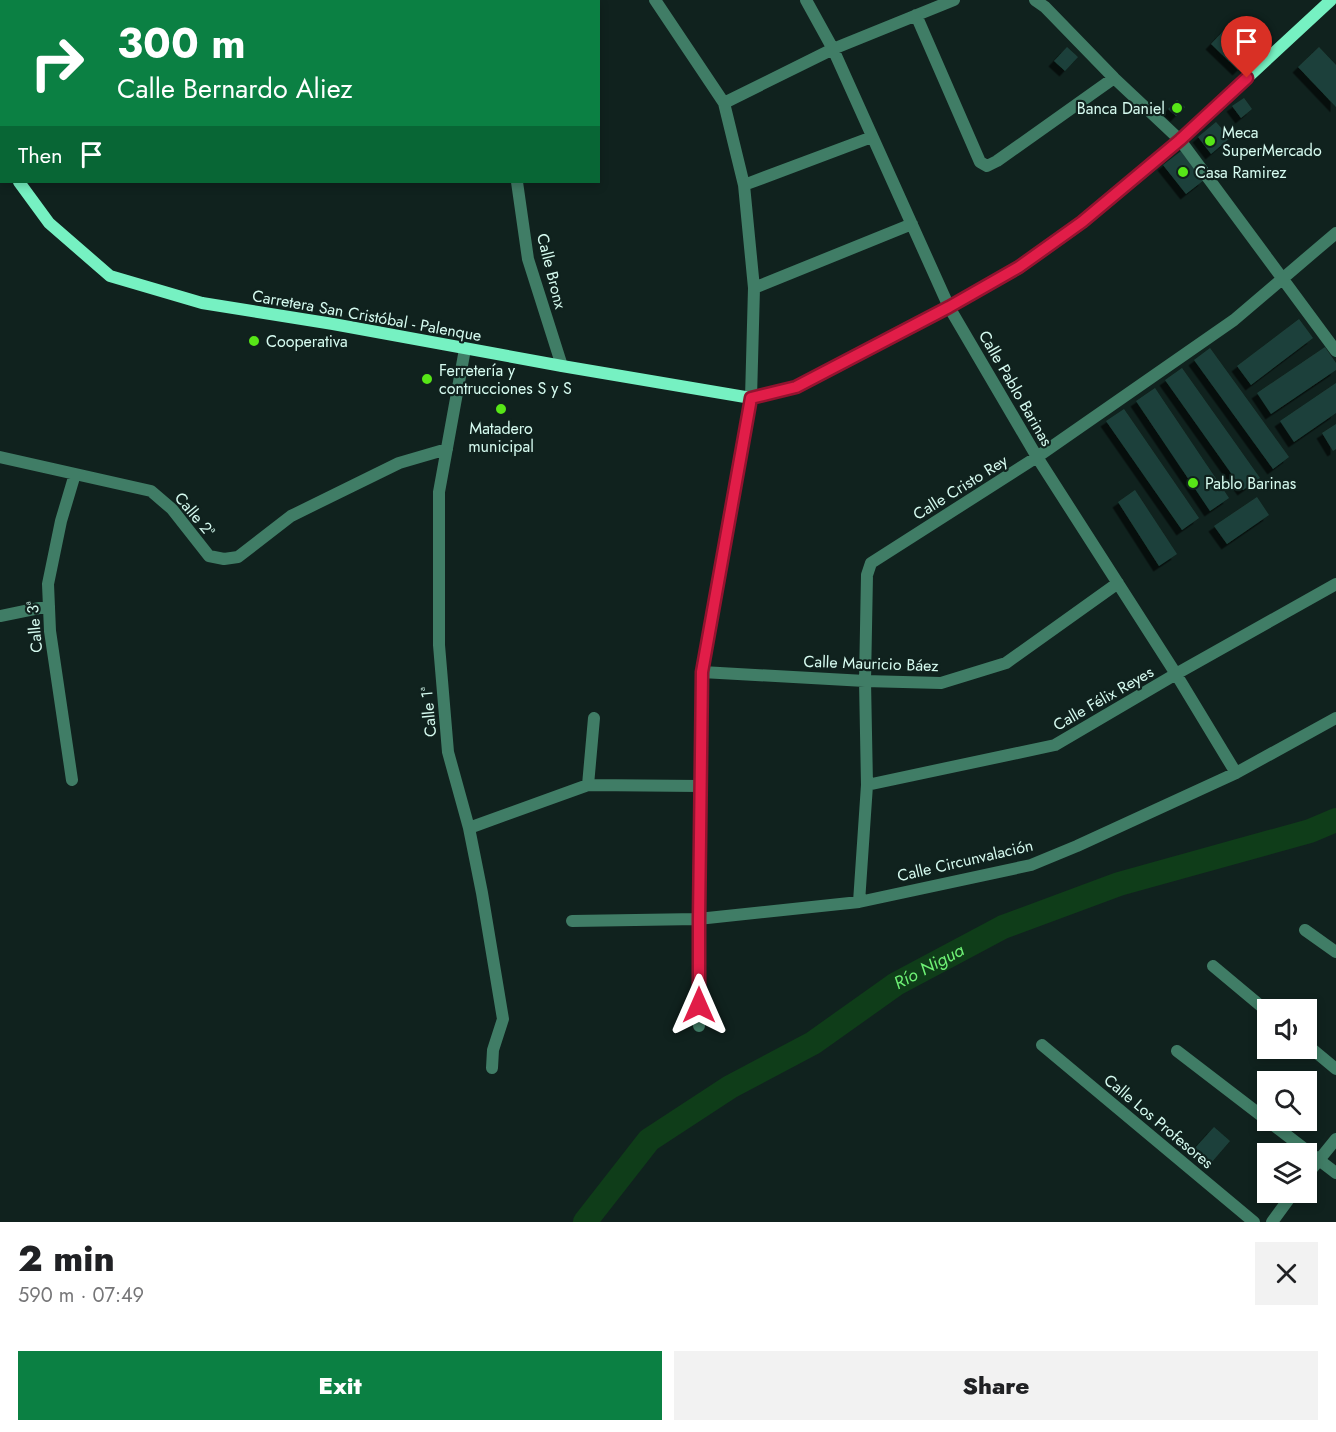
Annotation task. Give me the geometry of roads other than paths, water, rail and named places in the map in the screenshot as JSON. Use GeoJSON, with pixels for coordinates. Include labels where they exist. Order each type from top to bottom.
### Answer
{"type":"FeatureCollection","features":[{"type":"Feature","properties":{"kind":"main road"},"geometry":{"type":"LineString","coordinates":[[751,398],[796,387],[949,307],[1037,255],[1082,222],[1180,140],[1331,0]]}},
{"type":"Feature","properties":{"kind":"main road","name":"Carretera San Cristóbal - Palenque"},"geometry":{"type":"LineString","coordinates":[[20,183],[49,223],[110,276],[202,303],[751,398]]}},
{"type":"Feature","properties":{"kind":"street"},"geometry":{"type":"LineString","coordinates":[[656,0],[724,104],[744,185],[754,288],[751,398],[702,672],[699,1026]]}},
{"type":"Feature","properties":{"kind":"street","name":"Calle Pablo Barinas"},"geometry":{"type":"LineString","coordinates":[[806,0],[833,49],[949,307],[1037,458],[1176,674],[1236,773]]}},
{"type":"Feature","properties":{"kind":"street"},"geometry":{"type":"LineString","coordinates":[[724,104],[833,49],[954,0]]}},
{"type":"Feature","properties":{"kind":"street"},"geometry":{"type":"LineString","coordinates":[[1044,2],[1114,78],[1180,140],[1336,351]]}},
{"type":"Feature","properties":{"kind":"street"},"geometry":{"type":"LineString","coordinates":[[916,15],[980,162],[987,166],[1114,78]]}},
{"type":"Feature","properties":{"kind":"street"},"geometry":{"type":"LineString","coordinates":[[744,185],[873,136]]}},
{"type":"Feature","properties":{"kind":"street","name":"Calle Bronx"},"geometry":{"type":"LineString","coordinates":[[517,183],[528,259],[562,366]]}},
{"type":"Feature","properties":{"kind":"street"},"geometry":{"type":"LineString","coordinates":[[754,288],[912,224]]}},
{"type":"Feature","properties":{"kind":"street","name":"Calle Cristo Rey"},"geometry":{"type":"LineString","coordinates":[[859,902],[867,785],[865,681],[867,574],[872,563],[1037,458],[1234,320],[1336,232]]}},
{"type":"Feature","properties":{"kind":"street","name":"Calle 1ª"},"geometry":{"type":"LineString","coordinates":[[465,348],[439,492],[439,645],[448,752],[469,828],[503,1019],[493,1050],[492,1068]]}},
{"type":"Feature","properties":{"kind":"street","name":"Calle 2ª"},"geometry":{"type":"LineString","coordinates":[[0,457],[151,490],[172,508],[209,556],[224,559],[238,557],[291,516],[399,463],[447,448]]}},
{"type":"Feature","properties":{"kind":"street","name":"Calle 3ª"},"geometry":{"type":"LineString","coordinates":[[72,780],[50,632],[48,584],[61,521],[75,474]]}},
{"type":"Feature","properties":{"kind":"street","name":"Calle Mauricio Báez"},"geometry":{"type":"LineString","coordinates":[[702,672],[941,683],[1005,663],[1118,583]]}},
{"type":"Feature","properties":{"kind":"street","name":"Calle Félix Reyes"},"geometry":{"type":"LineString","coordinates":[[867,785],[1055,745],[1336,584]]}},
{"type":"Feature","properties":{"kind":"street"},"geometry":{"type":"LineString","coordinates":[[0,616],[48,606]]}},
{"type":"Feature","properties":{"kind":"street"},"geometry":{"type":"LineString","coordinates":[[588,785],[594,717]]}},
{"type":"Feature","properties":{"kind":"street","name":"Calle Circunvalación"},"geometry":{"type":"LineString","coordinates":[[572,921],[699,919],[859,902],[1031,864],[1077,846],[1236,773],[1336,718]]}},
{"type":"Feature","properties":{"kind":"street"},"geometry":{"type":"LineString","coordinates":[[469,828],[588,785],[700,786]]}},
{"type":"Feature","properties":{"kind":"street"},"geometry":{"type":"LineString","coordinates":[[1305,930],[1336,952]]}},
{"type":"Feature","properties":{"kind":"street"},"geometry":{"type":"LineString","coordinates":[[1213,966],[1257,1003]]}},
{"type":"Feature","properties":{"kind":"street","name":"Calle Los Profesores"},"geometry":{"type":"LineString","coordinates":[[1042,1045],[1254,1222]]}},
{"type":"Feature","properties":{"kind":"street"},"geometry":{"type":"LineString","coordinates":[[1177,1051],[1336,1173]]}},
{"type":"Feature","properties":{"kind":"street"},"geometry":{"type":"LineString","coordinates":[[1317,1053],[1336,1069]]}},
{"type":"Feature","properties":{"kind":"street"},"geometry":{"type":"LineString","coordinates":[[1318,1160],[1336,1138]]}},
{"type":"Feature","properties":{"kind":"street"},"geometry":{"type":"LineString","coordinates":[[1272,1222],[1286,1203]]}},
{"type":"Feature","properties":{"kind":"waterway","name":"Río Nigua"},"geometry":{"type":"LineString","coordinates":[[585,1222],[649,1140],[730,1087],[813,1043],[896,984],[1003,927],[1119,884],[1310,831],[1336,820]]}},
{"type":"Feature","properties":{"kind":"place","name":"Banca Daniel"},"geometry":{"type":"Point","coordinates":[1177,108]}},
{"type":"Feature","properties":{"kind":"place","name":"Meca SuperMercado"},"geometry":{"type":"Point","coordinates":[1210,141]}},
{"type":"Feature","properties":{"kind":"place","name":"Casa Ramirez"},"geometry":{"type":"Point","coordinates":[1183,172]}},
{"type":"Feature","properties":{"kind":"place","name":"Cooperativa"},"geometry":{"type":"Point","coordinates":[254,341]}},
{"type":"Feature","properties":{"kind":"place","name":"Ferretería y contrucciones S y S"},"geometry":{"type":"Point","coordinates":[427,379]}},
{"type":"Feature","properties":{"kind":"place","name":"Matadero municipal"},"geometry":{"type":"Point","coordinates":[501,409]}},
{"type":"Feature","properties":{"kind":"place","name":"Pablo Barinas"},"geometry":{"type":"Point","coordinates":[1193,483]}}]}
